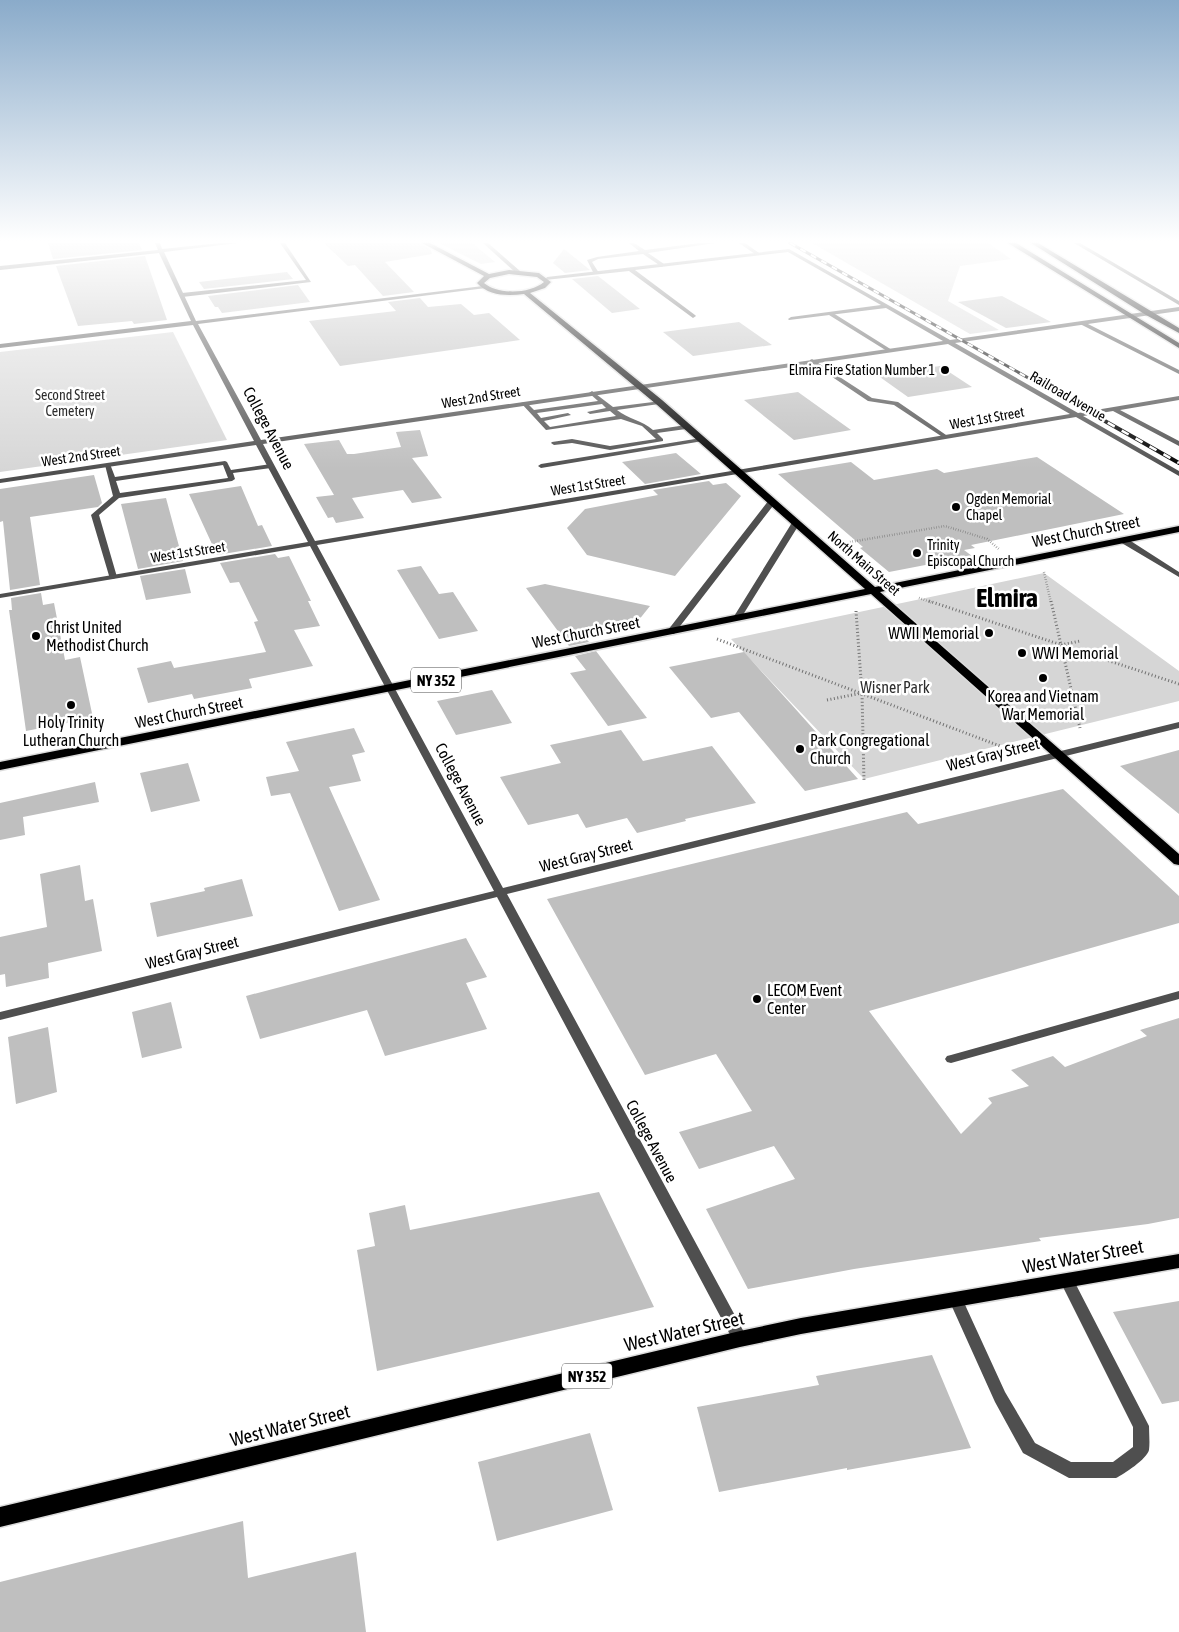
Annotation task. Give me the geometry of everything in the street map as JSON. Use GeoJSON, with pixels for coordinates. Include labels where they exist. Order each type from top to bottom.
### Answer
{"type":"FeatureCollection","features":[{"type":"Feature","properties":{"kind":"main road","name":"North Main Street"},"geometry":{"type":"LineString","coordinates":[[558,319],[659,402],[1179,861]]}},
{"type":"Feature","properties":{"kind":"main road"},"geometry":{"type":"LineString","coordinates":[[1134,319],[1179,346]]}},
{"type":"Feature","properties":{"kind":"main road"},"geometry":{"type":"LineString","coordinates":[[1157,319],[1179,331]]}},
{"type":"Feature","properties":{"kind":"main road","name":"West Church Street"},"geometry":{"type":"LineString","coordinates":[[0,766],[391,689],[1179,529]]}},
{"type":"Feature","properties":{"kind":"main road","name":"West Water Street"},"geometry":{"type":"LineString","coordinates":[[0,1517],[740,1339],[800,1326],[1179,1260]]}},
{"type":"Feature","properties":{"kind":"street","name":"College Avenue"},"geometry":{"type":"LineString","coordinates":[[192,319],[740,1339]]}},
{"type":"Feature","properties":{"kind":"street"},"geometry":{"type":"LineString","coordinates":[[0,346],[226,319]]}},
{"type":"Feature","properties":{"kind":"street"},"geometry":{"type":"LineString","coordinates":[[839,319],[889,350]]}},
{"type":"Feature","properties":{"kind":"street","name":"Railroad Avenue"},"geometry":{"type":"LineString","coordinates":[[910,319],[1179,474]]}},
{"type":"Feature","properties":{"kind":"street","name":"West 2nd Street"},"geometry":{"type":"LineString","coordinates":[[0,480],[259,444],[639,386],[1108,319]]}},
{"type":"Feature","properties":{"kind":"street"},"geometry":{"type":"LineString","coordinates":[[1082,323],[1179,372]]}},
{"type":"Feature","properties":{"kind":"street"},"geometry":{"type":"LineString","coordinates":[[812,361],[870,400],[896,403],[946,438]]}},
{"type":"Feature","properties":{"kind":"street"},"geometry":{"type":"LineString","coordinates":[[554,443],[572,441],[610,448],[660,440],[644,425],[621,417],[592,393]]}},
{"type":"Feature","properties":{"kind":"street","name":"West 1st Street"},"geometry":{"type":"LineString","coordinates":[[0,596],[1179,398]]}},
{"type":"Feature","properties":{"kind":"street"},"geometry":{"type":"LineString","coordinates":[[533,412],[603,402]]}},
{"type":"Feature","properties":{"kind":"street"},"geometry":{"type":"LineString","coordinates":[[590,412],[659,402]]}},
{"type":"Feature","properties":{"kind":"street"},"geometry":{"type":"LineString","coordinates":[[524,403],[548,428],[621,417]]}},
{"type":"Feature","properties":{"kind":"street","name":"Railroad Avenue"},"geometry":{"type":"LineString","coordinates":[[1114,409],[1179,444]]}},
{"type":"Feature","properties":{"kind":"street"},"geometry":{"type":"LineString","coordinates":[[540,420],[568,415]]}},
{"type":"Feature","properties":{"kind":"street"},"geometry":{"type":"LineString","coordinates":[[652,432],[686,427]]}},
{"type":"Feature","properties":{"kind":"street"},"geometry":{"type":"LineString","coordinates":[[541,466],[701,440]]}},
{"type":"Feature","properties":{"kind":"street"},"geometry":{"type":"LineString","coordinates":[[112,479],[225,463],[232,479],[117,496],[95,515],[114,577]]}},
{"type":"Feature","properties":{"kind":"street"},"geometry":{"type":"LineString","coordinates":[[108,465],[117,496]]}},
{"type":"Feature","properties":{"kind":"street"},"geometry":{"type":"LineString","coordinates":[[229,472],[271,466]]}},
{"type":"Feature","properties":{"kind":"street"},"geometry":{"type":"LineString","coordinates":[[671,632],[772,502]]}},
{"type":"Feature","properties":{"kind":"street"},"geometry":{"type":"LineString","coordinates":[[737,618],[796,523]]}},
{"type":"Feature","properties":{"kind":"street"},"geometry":{"type":"LineString","coordinates":[[1123,540],[1179,575]]}},
{"type":"Feature","properties":{"kind":"street","name":"West Gray Street"},"geometry":{"type":"LineString","coordinates":[[0,1016],[1179,725]]}},
{"type":"Feature","properties":{"kind":"street"},"geometry":{"type":"LineString","coordinates":[[951,1059],[1179,995]]}},
{"type":"Feature","properties":{"kind":"street"},"geometry":{"type":"LineString","coordinates":[[956,1300],[1000,1396],[1029,1448],[1069,1470],[1116,1470],[1141,1451],[1141,1426],[1067,1281]]}},
{"type":"Feature","properties":{"kind":"path"},"geometry":{"type":"LineString","coordinates":[[850,542],[945,526],[986,540],[1002,551]]}},
{"type":"Feature","properties":{"kind":"path"},"geometry":{"type":"LineString","coordinates":[[1044,572],[1080,728]]}},
{"type":"Feature","properties":{"kind":"path"},"geometry":{"type":"LineString","coordinates":[[919,598],[1179,684]]}},
{"type":"Feature","properties":{"kind":"path"},"geometry":{"type":"LineString","coordinates":[[856,611],[862,693],[864,781]]}},
{"type":"Feature","properties":{"kind":"path"},"geometry":{"type":"LineString","coordinates":[[717,639],[1000,746]]}},
{"type":"Feature","properties":{"kind":"path"},"geometry":{"type":"LineString","coordinates":[[1060,645],[1080,641]]}},
{"type":"Feature","properties":{"kind":"path"},"geometry":{"type":"LineString","coordinates":[[827,700],[862,693]]}},
{"type":"Feature","properties":{"kind":"green space"},"geometry":{"type":"Polygon","coordinates":[[[944,319],[980,319],[999,330],[970,334],[944,319]]]}},
{"type":"Feature","properties":{"kind":"green space","name":"Second Street Cemetery"},"geometry":{"type":"Polygon","coordinates":[[[173,332],[227,440],[0,472],[0,352],[173,332]]]}},
{"type":"Feature","properties":{"kind":"green space","name":"Wisner Park"},"geometry":{"type":"Polygon","coordinates":[[[1044,573],[1179,671],[1179,701],[864,779],[731,639],[1044,573]]]}},
{"type":"Feature","properties":{"kind":"building"},"geometry":{"type":"Polygon","coordinates":[[[75,319],[167,320],[134,324],[132,321],[78,326],[75,319]]]}},
{"type":"Feature","properties":{"kind":"building"},"geometry":{"type":"Polygon","coordinates":[[[325,319],[496,319],[520,340],[340,366],[309,321],[325,319]]]}},
{"type":"Feature","properties":{"kind":"building"},"geometry":{"type":"Polygon","coordinates":[[[990,319],[1046,319],[1051,322],[1006,328],[990,319]]]}},
{"type":"Feature","properties":{"kind":"building"},"geometry":{"type":"Polygon","coordinates":[[[739,322],[772,345],[693,356],[663,332],[739,322]]]}},
{"type":"Feature","properties":{"kind":"building"},"geometry":{"type":"Polygon","coordinates":[[[940,366],[972,387],[908,397],[877,375],[940,366]]]}},
{"type":"Feature","properties":{"kind":"building"},"geometry":{"type":"Polygon","coordinates":[[[798,392],[851,430],[794,440],[744,400],[798,392]]]}},
{"type":"Feature","properties":{"kind":"building"},"geometry":{"type":"Polygon","coordinates":[[[420,430],[428,456],[412,458],[442,498],[412,503],[403,490],[352,498],[364,518],[336,523],[333,517],[328,518],[316,497],[334,495],[304,444],[339,440],[347,454],[354,454],[401,447],[396,432],[420,430]]]}},
{"type":"Feature","properties":{"kind":"building"},"geometry":{"type":"Polygon","coordinates":[[[676,453],[701,474],[645,484],[622,462],[676,453]]]}},
{"type":"Feature","properties":{"kind":"building"},"geometry":{"type":"Polygon","coordinates":[[[1037,457],[1124,514],[971,545],[975,548],[964,550],[972,556],[889,572],[860,548],[863,547],[778,474],[851,462],[874,480],[937,469],[944,473],[1037,457]]]}},
{"type":"Feature","properties":{"kind":"building"},"geometry":{"type":"Polygon","coordinates":[[[94,475],[102,503],[98,507],[30,517],[40,585],[10,590],[3,521],[0,522],[0,489],[94,475]]]}},
{"type":"Feature","properties":{"kind":"building"},"geometry":{"type":"Polygon","coordinates":[[[709,481],[713,485],[726,483],[741,496],[675,576],[587,555],[567,528],[585,509],[658,495],[653,490],[709,481]]]}},
{"type":"Feature","properties":{"kind":"building"},"geometry":{"type":"Polygon","coordinates":[[[241,486],[258,526],[262,525],[272,546],[217,555],[189,494],[241,486]]]}},
{"type":"Feature","properties":{"kind":"building"},"geometry":{"type":"Polygon","coordinates":[[[166,498],[183,561],[138,569],[121,504],[166,498]]]}},
{"type":"Feature","properties":{"kind":"building"},"geometry":{"type":"Polygon","coordinates":[[[275,554],[278,558],[289,556],[311,601],[308,601],[320,626],[294,630],[313,666],[249,679],[252,688],[194,699],[192,694],[148,703],[137,668],[171,661],[174,668],[266,652],[254,622],[258,621],[239,582],[230,583],[220,563],[275,554]]]}},
{"type":"Feature","properties":{"kind":"building"},"geometry":{"type":"Polygon","coordinates":[[[421,566],[439,594],[453,592],[478,631],[439,639],[397,570],[421,566]]]}},
{"type":"Feature","properties":{"kind":"building"},"geometry":{"type":"Polygon","coordinates":[[[185,569],[191,593],[146,600],[140,576],[185,569]]]}},
{"type":"Feature","properties":{"kind":"building"},"geometry":{"type":"Polygon","coordinates":[[[545,584],[650,606],[634,626],[584,636],[589,642],[569,646],[526,588],[545,584]]]}},
{"type":"Feature","properties":{"kind":"building"},"geometry":{"type":"Polygon","coordinates":[[[41,593],[43,605],[54,603],[65,660],[80,657],[93,718],[26,731],[9,610],[12,610],[11,598],[41,593]]]}},
{"type":"Feature","properties":{"kind":"building"},"geometry":{"type":"Polygon","coordinates":[[[596,651],[647,718],[608,726],[570,673],[586,670],[575,656],[596,651]]]}},
{"type":"Feature","properties":{"kind":"building","name":"Park Congregational Church"},"geometry":{"type":"Polygon","coordinates":[[[744,652],[858,779],[805,791],[739,712],[711,718],[669,667],[744,652]]]}},
{"type":"Feature","properties":{"kind":"building"},"geometry":{"type":"Polygon","coordinates":[[[492,690],[512,723],[456,735],[437,701],[492,690]]]}},
{"type":"Feature","properties":{"kind":"building"},"geometry":{"type":"Polygon","coordinates":[[[354,728],[365,752],[352,755],[361,781],[329,787],[380,900],[339,911],[290,793],[271,796],[266,777],[299,771],[286,742],[354,728]]]}},
{"type":"Feature","properties":{"kind":"building"},"geometry":{"type":"Polygon","coordinates":[[[621,730],[643,761],[712,746],[756,803],[685,819],[686,821],[637,833],[627,818],[586,828],[578,814],[528,825],[500,777],[561,763],[550,745],[621,730]]]}},
{"type":"Feature","properties":{"kind":"building"},"geometry":{"type":"Polygon","coordinates":[[[1179,750],[1179,814],[1120,766],[1179,750]]]}},
{"type":"Feature","properties":{"kind":"building"},"geometry":{"type":"Polygon","coordinates":[[[188,763],[200,801],[151,812],[140,773],[188,763]]]}},
{"type":"Feature","properties":{"kind":"building"},"geometry":{"type":"Polygon","coordinates":[[[95,782],[99,802],[23,817],[25,835],[0,840],[0,803],[95,782]]]}},
{"type":"Feature","properties":{"kind":"building"},"geometry":{"type":"Polygon","coordinates":[[[1063,789],[1179,896],[1179,923],[869,1011],[961,1134],[992,1103],[988,1098],[1029,1086],[1011,1070],[1053,1056],[1065,1067],[1147,1036],[1140,1030],[1179,1018],[1179,1218],[1148,1224],[1039,1238],[1041,1241],[854,1269],[748,1289],[706,1209],[795,1179],[774,1146],[699,1169],[679,1132],[752,1111],[716,1054],[645,1075],[547,899],[907,812],[918,824],[1063,789]]]}},
{"type":"Feature","properties":{"kind":"building"},"geometry":{"type":"Polygon","coordinates":[[[80,865],[85,901],[93,899],[102,951],[48,963],[49,978],[6,987],[5,974],[0,975],[0,937],[47,927],[40,874],[80,865]]]}},
{"type":"Feature","properties":{"kind":"building"},"geometry":{"type":"Polygon","coordinates":[[[242,879],[253,916],[157,937],[150,903],[205,891],[204,888],[242,879]]]}},
{"type":"Feature","properties":{"kind":"building"},"geometry":{"type":"Polygon","coordinates":[[[466,938],[487,977],[466,983],[487,1029],[385,1056],[367,1010],[260,1039],[246,996],[466,938]]]}},
{"type":"Feature","properties":{"kind":"building"},"geometry":{"type":"Polygon","coordinates":[[[171,1002],[182,1048],[142,1058],[132,1012],[171,1002]]]}},
{"type":"Feature","properties":{"kind":"building"},"geometry":{"type":"Polygon","coordinates":[[[48,1027],[57,1092],[16,1104],[8,1037],[48,1027]]]}},
{"type":"Feature","properties":{"kind":"building"},"geometry":{"type":"Polygon","coordinates":[[[599,1192],[654,1307],[377,1371],[357,1250],[375,1246],[369,1213],[405,1205],[410,1230],[599,1192]]]}},
{"type":"Feature","properties":{"kind":"building"},"geometry":{"type":"Polygon","coordinates":[[[1179,1301],[1179,1401],[1162,1404],[1113,1312],[1179,1301]]]}},
{"type":"Feature","properties":{"kind":"building"},"geometry":{"type":"Polygon","coordinates":[[[932,1355],[971,1448],[847,1470],[847,1468],[719,1492],[697,1407],[819,1385],[816,1376],[932,1355]]]}},
{"type":"Feature","properties":{"kind":"building"},"geometry":{"type":"Polygon","coordinates":[[[590,1433],[613,1510],[497,1541],[478,1462],[590,1433]]]}},
{"type":"Feature","properties":{"kind":"building"},"geometry":{"type":"Polygon","coordinates":[[[243,1521],[248,1578],[356,1552],[366,1632],[0,1632],[0,1582],[243,1521]]]}},
{"type":"Feature","properties":{"kind":"railway"},"geometry":{"type":"LineString","coordinates":[[924,319],[1069,401]]}},
{"type":"Feature","properties":{"kind":"railway"},"geometry":{"type":"LineString","coordinates":[[1066,399],[1179,463]]}},
{"type":"Feature","properties":{"kind":"place","name":"Elmira Fire Station Number 1"},"geometry":{"type":"Point","coordinates":[945,370]}},
{"type":"Feature","properties":{"kind":"place","name":"Ogden Memorial Chapel"},"geometry":{"type":"Point","coordinates":[956,507]}},
{"type":"Feature","properties":{"kind":"place","name":"Trinity Episcopal Church"},"geometry":{"type":"Point","coordinates":[917,553]}},
{"type":"Feature","properties":{"kind":"place","name":"WWII Memorial"},"geometry":{"type":"Point","coordinates":[989,633]}},
{"type":"Feature","properties":{"kind":"place","name":"Christ United Methodist Church"},"geometry":{"type":"Point","coordinates":[36,636]}},
{"type":"Feature","properties":{"kind":"place","name":"WWI Memorial"},"geometry":{"type":"Point","coordinates":[1022,653]}},
{"type":"Feature","properties":{"kind":"place","name":"Korea and Vietnam War Memorial"},"geometry":{"type":"Point","coordinates":[1043,678]}},
{"type":"Feature","properties":{"kind":"place","name":"Holy Trinity Lutheran Church"},"geometry":{"type":"Point","coordinates":[71,705]}},
{"type":"Feature","properties":{"kind":"place","name":"Park Congregational Church"},"geometry":{"type":"Point","coordinates":[800,749]}},
{"type":"Feature","properties":{"kind":"place","name":"LECOM Event Center"},"geometry":{"type":"Point","coordinates":[757,999]}},
{"type":"Feature","properties":{"kind":"district","name":"Elmira"},"geometry":{"type":"Point","coordinates":[1007,598]}}]}
